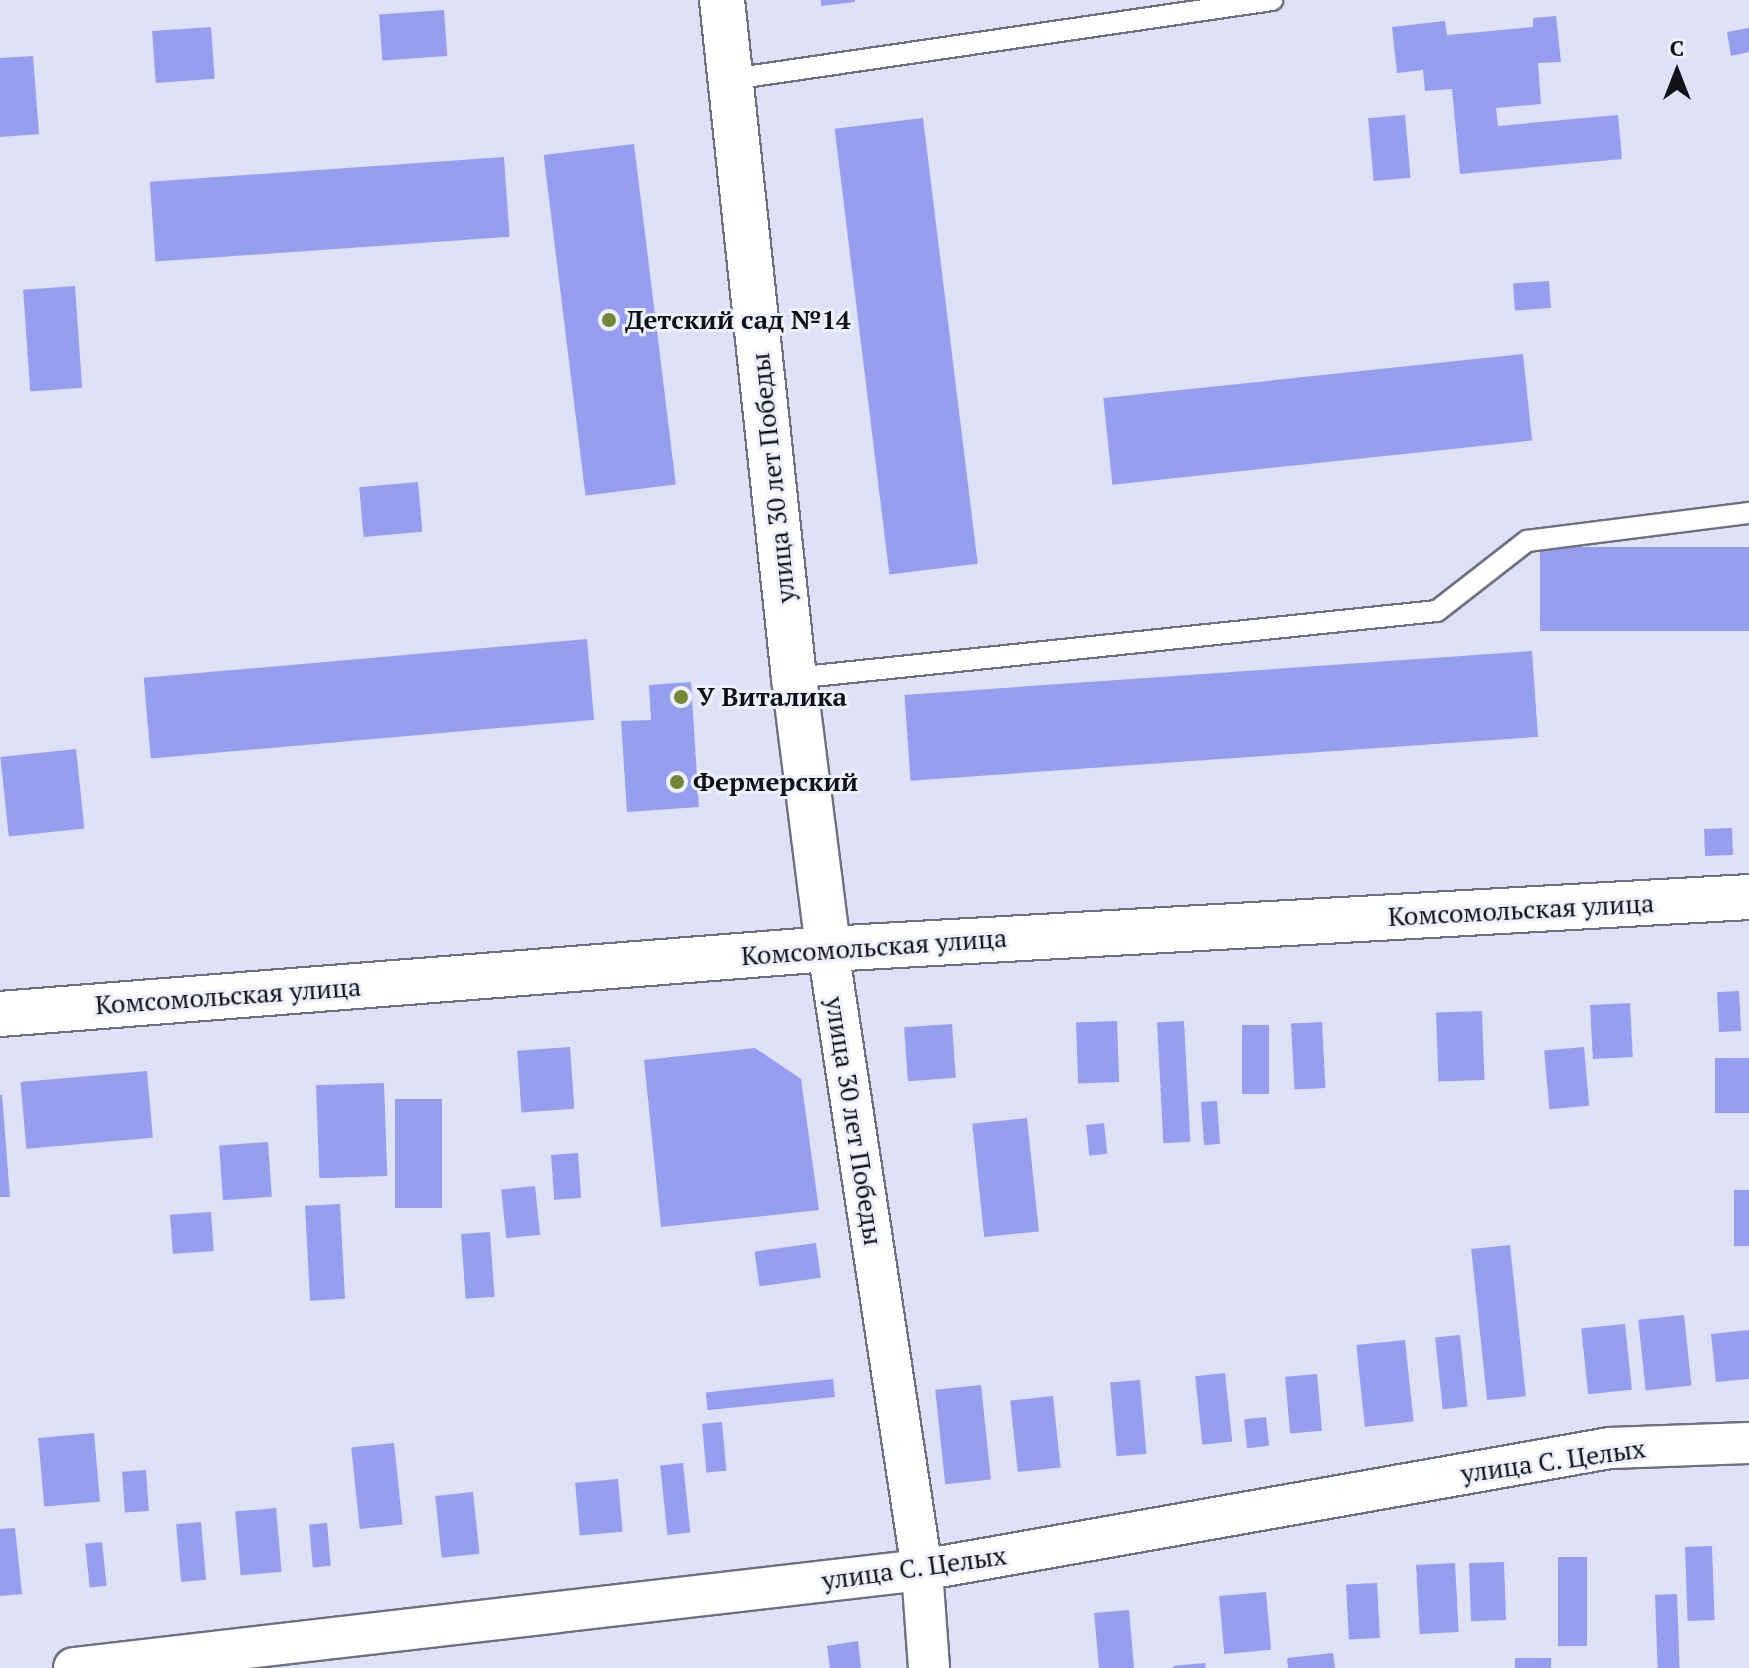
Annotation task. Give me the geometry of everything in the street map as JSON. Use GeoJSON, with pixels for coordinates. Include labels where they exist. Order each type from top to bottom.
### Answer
{"type":"FeatureCollection","features":[{"type":"Feature","properties":{"kind":"main road","name":"улица 30 лет Победы"},"geometry":{"type":"LineString","coordinates":[[722,0],[794,678],[828,949]]}},
{"type":"Feature","properties":{"kind":"main road","name":"Комсомольская улица"},"geometry":{"type":"LineString","coordinates":[[0,1014],[828,949],[1749,897]]}},
{"type":"Feature","properties":{"kind":"street","name":"улица 30 лет Победы"},"geometry":{"type":"LineString","coordinates":[[828,949],[922,1570],[929,1668]]}},
{"type":"Feature","properties":{"kind":"street","name":"улица С. Целых"},"geometry":{"type":"LineString","coordinates":[[74,1668],[922,1570],[1610,1448],[1749,1443]]}},
{"type":"Feature","properties":{"kind":"lane"},"geometry":{"type":"LineString","coordinates":[[732,79],[1272,0]]}},
{"type":"Feature","properties":{"kind":"lane"},"geometry":{"type":"LineString","coordinates":[[794,678],[1437,611],[1527,541],[1749,513]]}},
{"type":"Feature","properties":{"kind":"building"},"geometry":{"type":"Polygon","coordinates":[[[821,0],[855,0],[855,2],[821,6],[821,0]]]}},
{"type":"Feature","properties":{"kind":"building"},"geometry":{"type":"Polygon","coordinates":[[[444,10],[447,56],[382,60],[379,15],[444,10]]]}},
{"type":"Feature","properties":{"kind":"building"},"geometry":{"type":"Polygon","coordinates":[[[1556,16],[1561,62],[1538,63],[1541,104],[1496,108],[1498,126],[1618,115],[1622,159],[1460,174],[1452,89],[1425,91],[1423,70],[1397,73],[1392,27],[1445,21],[1447,35],[1533,27],[1533,18],[1556,16]]]}},
{"type":"Feature","properties":{"kind":"building"},"geometry":{"type":"Polygon","coordinates":[[[211,27],[215,79],[156,83],[152,31],[211,27]]]}},
{"type":"Feature","properties":{"kind":"building"},"geometry":{"type":"Polygon","coordinates":[[[1749,28],[1749,52],[1731,56],[1727,32],[1749,28]]]}},
{"type":"Feature","properties":{"kind":"building"},"geometry":{"type":"Polygon","coordinates":[[[33,56],[39,134],[0,137],[0,58],[33,56]]]}},
{"type":"Feature","properties":{"kind":"building"},"geometry":{"type":"Polygon","coordinates":[[[1405,115],[1410,178],[1374,181],[1368,118],[1405,115]]]}},
{"type":"Feature","properties":{"kind":"building"},"geometry":{"type":"Polygon","coordinates":[[[923,118],[978,564],[889,574],[835,129],[923,118]]]}},
{"type":"Feature","properties":{"kind":"building","name":"Детский сад №14"},"geometry":{"type":"Polygon","coordinates":[[[634,144],[676,484],[585,496],[544,155],[634,144]]]}},
{"type":"Feature","properties":{"kind":"building"},"geometry":{"type":"Polygon","coordinates":[[[504,157],[510,237],[155,262],[150,182],[504,157]]]}},
{"type":"Feature","properties":{"kind":"building"},"geometry":{"type":"Polygon","coordinates":[[[1549,281],[1551,308],[1515,310],[1513,284],[1549,281]]]}},
{"type":"Feature","properties":{"kind":"building"},"geometry":{"type":"Polygon","coordinates":[[[75,286],[82,388],[30,391],[23,290],[75,286]]]}},
{"type":"Feature","properties":{"kind":"building"},"geometry":{"type":"Polygon","coordinates":[[[1523,354],[1532,441],[1112,485],[1103,398],[1523,354]]]}},
{"type":"Feature","properties":{"kind":"building"},"geometry":{"type":"Polygon","coordinates":[[[418,482],[422,532],[364,537],[359,487],[418,482]]]}},
{"type":"Feature","properties":{"kind":"building"},"geometry":{"type":"Polygon","coordinates":[[[1540,547],[1749,547],[1749,631],[1540,631],[1540,547]]]}},
{"type":"Feature","properties":{"kind":"building"},"geometry":{"type":"Polygon","coordinates":[[[587,639],[594,720],[151,758],[144,678],[587,639]]]}},
{"type":"Feature","properties":{"kind":"building"},"geometry":{"type":"Polygon","coordinates":[[[1532,651],[1538,737],[911,781],[905,695],[1532,651]]]}},
{"type":"Feature","properties":{"kind":"building"},"geometry":{"type":"Polygon","coordinates":[[[691,682],[699,807],[627,812],[621,721],[651,720],[649,685],[691,682]]]}},
{"type":"Feature","properties":{"kind":"building"},"geometry":{"type":"Polygon","coordinates":[[[76,749],[84,829],[9,837],[0,757],[76,749]]]}},
{"type":"Feature","properties":{"kind":"building"},"geometry":{"type":"Polygon","coordinates":[[[1732,828],[1733,855],[1705,856],[1704,829],[1732,828]]]}},
{"type":"Feature","properties":{"kind":"building"},"geometry":{"type":"Polygon","coordinates":[[[1739,991],[1741,1031],[1719,1032],[1717,992],[1739,991]]]}},
{"type":"Feature","properties":{"kind":"building"},"geometry":{"type":"Polygon","coordinates":[[[1630,1003],[1633,1057],[1593,1059],[1590,1005],[1630,1003]]]}},
{"type":"Feature","properties":{"kind":"building"},"geometry":{"type":"Polygon","coordinates":[[[1482,1011],[1484,1080],[1438,1082],[1436,1013],[1482,1011]]]}},
{"type":"Feature","properties":{"kind":"building"},"geometry":{"type":"Polygon","coordinates":[[[1117,1021],[1119,1082],[1078,1083],[1076,1022],[1117,1021]]]}},
{"type":"Feature","properties":{"kind":"building"},"geometry":{"type":"Polygon","coordinates":[[[1184,1021],[1190,1142],[1163,1143],[1157,1022],[1184,1021]]]}},
{"type":"Feature","properties":{"kind":"building"},"geometry":{"type":"Polygon","coordinates":[[[1322,1022],[1325,1088],[1294,1090],[1291,1024],[1322,1022]]]}},
{"type":"Feature","properties":{"kind":"building"},"geometry":{"type":"Polygon","coordinates":[[[952,1024],[956,1078],[908,1081],[904,1027],[952,1024]]]}},
{"type":"Feature","properties":{"kind":"building"},"geometry":{"type":"Polygon","coordinates":[[[1242,1025],[1269,1025],[1269,1094],[1242,1094],[1242,1025]]]}},
{"type":"Feature","properties":{"kind":"building"},"geometry":{"type":"Polygon","coordinates":[[[570,1047],[574,1109],[521,1113],[517,1051],[570,1047]]]}},
{"type":"Feature","properties":{"kind":"building"},"geometry":{"type":"Polygon","coordinates":[[[1584,1047],[1589,1106],[1549,1109],[1544,1050],[1584,1047]]]}},
{"type":"Feature","properties":{"kind":"building"},"geometry":{"type":"Polygon","coordinates":[[[755,1048],[801,1079],[819,1210],[661,1227],[644,1060],[755,1048]]]}},
{"type":"Feature","properties":{"kind":"building"},"geometry":{"type":"Polygon","coordinates":[[[1715,1058],[1749,1058],[1749,1113],[1715,1113],[1715,1058]]]}},
{"type":"Feature","properties":{"kind":"building"},"geometry":{"type":"Polygon","coordinates":[[[147,1071],[153,1138],[26,1149],[20,1082],[147,1071]]]}},
{"type":"Feature","properties":{"kind":"building"},"geometry":{"type":"Polygon","coordinates":[[[384,1083],[387,1176],[319,1178],[316,1085],[384,1083]]]}},
{"type":"Feature","properties":{"kind":"building"},"geometry":{"type":"Polygon","coordinates":[[[2,1095],[10,1197],[0,1197],[2,1095]]]}},
{"type":"Feature","properties":{"kind":"building"},"geometry":{"type":"Polygon","coordinates":[[[395,1099],[442,1099],[442,1208],[395,1208],[395,1099]]]}},
{"type":"Feature","properties":{"kind":"building"},"geometry":{"type":"Polygon","coordinates":[[[1217,1101],[1220,1144],[1204,1145],[1201,1102],[1217,1101]]]}},
{"type":"Feature","properties":{"kind":"building"},"geometry":{"type":"Polygon","coordinates":[[[1027,1118],[1039,1231],[984,1237],[972,1124],[1027,1118]]]}},
{"type":"Feature","properties":{"kind":"building"},"geometry":{"type":"Polygon","coordinates":[[[1104,1123],[1107,1154],[1089,1156],[1086,1125],[1104,1123]]]}},
{"type":"Feature","properties":{"kind":"building"},"geometry":{"type":"Polygon","coordinates":[[[268,1142],[272,1197],[223,1200],[219,1145],[268,1142]]]}},
{"type":"Feature","properties":{"kind":"building"},"geometry":{"type":"Polygon","coordinates":[[[578,1153],[581,1198],[554,1200],[551,1155],[578,1153]]]}},
{"type":"Feature","properties":{"kind":"building"},"geometry":{"type":"Polygon","coordinates":[[[535,1186],[540,1235],[506,1238],[501,1190],[535,1186]]]}},
{"type":"Feature","properties":{"kind":"building"},"geometry":{"type":"Polygon","coordinates":[[[1734,1190],[1749,1190],[1749,1246],[1734,1246],[1734,1190]]]}},
{"type":"Feature","properties":{"kind":"building"},"geometry":{"type":"Polygon","coordinates":[[[340,1204],[345,1299],[310,1301],[305,1206],[340,1204]]]}},
{"type":"Feature","properties":{"kind":"building"},"geometry":{"type":"Polygon","coordinates":[[[211,1212],[214,1251],[173,1254],[170,1215],[211,1212]]]}},
{"type":"Feature","properties":{"kind":"building"},"geometry":{"type":"Polygon","coordinates":[[[490,1232],[495,1297],[466,1299],[461,1234],[490,1232]]]}},
{"type":"Feature","properties":{"kind":"building"},"geometry":{"type":"Polygon","coordinates":[[[816,1243],[821,1278],[759,1286],[755,1252],[816,1243]]]}},
{"type":"Feature","properties":{"kind":"building"},"geometry":{"type":"Polygon","coordinates":[[[1510,1245],[1526,1396],[1487,1400],[1471,1249],[1510,1245]]]}},
{"type":"Feature","properties":{"kind":"building"},"geometry":{"type":"Polygon","coordinates":[[[1684,1315],[1691,1386],[1646,1390],[1638,1320],[1684,1315]]]}},
{"type":"Feature","properties":{"kind":"building"},"geometry":{"type":"Polygon","coordinates":[[[1625,1324],[1632,1390],[1588,1394],[1581,1329],[1625,1324]]]}},
{"type":"Feature","properties":{"kind":"building"},"geometry":{"type":"Polygon","coordinates":[[[1749,1330],[1749,1379],[1716,1382],[1711,1334],[1749,1330]]]}},
{"type":"Feature","properties":{"kind":"building"},"geometry":{"type":"Polygon","coordinates":[[[1460,1335],[1468,1407],[1443,1409],[1435,1338],[1460,1335]]]}},
{"type":"Feature","properties":{"kind":"building"},"geometry":{"type":"Polygon","coordinates":[[[1405,1340],[1414,1422],[1365,1427],[1356,1345],[1405,1340]]]}},
{"type":"Feature","properties":{"kind":"building"},"geometry":{"type":"Polygon","coordinates":[[[1225,1373],[1232,1442],[1202,1445],[1195,1376],[1225,1373]]]}},
{"type":"Feature","properties":{"kind":"building"},"geometry":{"type":"Polygon","coordinates":[[[1317,1374],[1322,1431],[1290,1434],[1285,1377],[1317,1374]]]}},
{"type":"Feature","properties":{"kind":"building"},"geometry":{"type":"Polygon","coordinates":[[[833,1379],[835,1397],[708,1410],[706,1392],[833,1379]]]}},
{"type":"Feature","properties":{"kind":"building"},"geometry":{"type":"Polygon","coordinates":[[[1140,1380],[1146,1454],[1117,1456],[1110,1383],[1140,1380]]]}},
{"type":"Feature","properties":{"kind":"building"},"geometry":{"type":"Polygon","coordinates":[[[981,1385],[991,1479],[945,1484],[935,1390],[981,1385]]]}},
{"type":"Feature","properties":{"kind":"building"},"geometry":{"type":"Polygon","coordinates":[[[1053,1396],[1061,1468],[1018,1472],[1010,1400],[1053,1396]]]}},
{"type":"Feature","properties":{"kind":"building"},"geometry":{"type":"Polygon","coordinates":[[[1266,1417],[1269,1446],[1247,1448],[1244,1419],[1266,1417]]]}},
{"type":"Feature","properties":{"kind":"building"},"geometry":{"type":"Polygon","coordinates":[[[722,1422],[726,1471],[706,1473],[702,1424],[722,1422]]]}},
{"type":"Feature","properties":{"kind":"building"},"geometry":{"type":"Polygon","coordinates":[[[94,1433],[100,1502],[44,1507],[38,1438],[94,1433]]]}},
{"type":"Feature","properties":{"kind":"building"},"geometry":{"type":"Polygon","coordinates":[[[394,1443],[403,1525],[360,1529],[351,1447],[394,1443]]]}},
{"type":"Feature","properties":{"kind":"building"},"geometry":{"type":"Polygon","coordinates":[[[683,1463],[690,1533],[667,1535],[660,1465],[683,1463]]]}},
{"type":"Feature","properties":{"kind":"building"},"geometry":{"type":"Polygon","coordinates":[[[146,1470],[149,1511],[125,1513],[122,1472],[146,1470]]]}},
{"type":"Feature","properties":{"kind":"building"},"geometry":{"type":"Polygon","coordinates":[[[618,1479],[623,1532],[580,1536],[575,1483],[618,1479]]]}},
{"type":"Feature","properties":{"kind":"building"},"geometry":{"type":"Polygon","coordinates":[[[473,1492],[479,1554],[442,1558],[435,1496],[473,1492]]]}},
{"type":"Feature","properties":{"kind":"building"},"geometry":{"type":"Polygon","coordinates":[[[276,1508],[282,1572],[241,1575],[235,1512],[276,1508]]]}},
{"type":"Feature","properties":{"kind":"building"},"geometry":{"type":"Polygon","coordinates":[[[201,1522],[206,1580],[181,1582],[176,1524],[201,1522]]]}},
{"type":"Feature","properties":{"kind":"building"},"geometry":{"type":"Polygon","coordinates":[[[327,1523],[331,1566],[313,1567],[309,1525],[327,1523]]]}},
{"type":"Feature","properties":{"kind":"building"},"geometry":{"type":"Polygon","coordinates":[[[15,1528],[22,1594],[0,1596],[0,1529],[15,1528]]]}},
{"type":"Feature","properties":{"kind":"building"},"geometry":{"type":"Polygon","coordinates":[[[102,1542],[107,1586],[90,1588],[85,1544],[102,1542]]]}},
{"type":"Feature","properties":{"kind":"building"},"geometry":{"type":"Polygon","coordinates":[[[1712,1546],[1715,1620],[1688,1621],[1685,1547],[1712,1546]]]}},
{"type":"Feature","properties":{"kind":"building"},"geometry":{"type":"Polygon","coordinates":[[[1558,1557],[1587,1557],[1587,1646],[1558,1646],[1558,1557]]]}},
{"type":"Feature","properties":{"kind":"building"},"geometry":{"type":"Polygon","coordinates":[[[1504,1562],[1506,1620],[1471,1621],[1469,1563],[1504,1562]]]}},
{"type":"Feature","properties":{"kind":"building"},"geometry":{"type":"Polygon","coordinates":[[[1455,1563],[1459,1632],[1420,1634],[1416,1565],[1455,1563]]]}},
{"type":"Feature","properties":{"kind":"building"},"geometry":{"type":"Polygon","coordinates":[[[1377,1583],[1380,1638],[1349,1640],[1346,1585],[1377,1583]]]}},
{"type":"Feature","properties":{"kind":"building"},"geometry":{"type":"Polygon","coordinates":[[[1266,1592],[1271,1650],[1224,1654],[1219,1596],[1266,1592]]]}},
{"type":"Feature","properties":{"kind":"building"},"geometry":{"type":"Polygon","coordinates":[[[1677,1594],[1680,1668],[1658,1668],[1655,1595],[1677,1594]]]}},
{"type":"Feature","properties":{"kind":"building"},"geometry":{"type":"Polygon","coordinates":[[[1129,1610],[1134,1668],[1099,1668],[1094,1613],[1129,1610]]]}},
{"type":"Feature","properties":{"kind":"building"},"geometry":{"type":"Polygon","coordinates":[[[858,1641],[861,1668],[830,1668],[827,1646],[858,1641]]]}},
{"type":"Feature","properties":{"kind":"building"},"geometry":{"type":"Polygon","coordinates":[[[1333,1653],[1335,1668],[1288,1668],[1287,1658],[1333,1653]]]}},
{"type":"Feature","properties":{"kind":"building"},"geometry":{"type":"Polygon","coordinates":[[[1515,1658],[1551,1658],[1551,1668],[1515,1668],[1515,1658]]]}},
{"type":"Feature","properties":{"kind":"building"},"geometry":{"type":"Polygon","coordinates":[[[1205,1663],[1206,1668],[1173,1668],[1173,1666],[1205,1663]]]}},
{"type":"Feature","properties":{"kind":"place","name":"Детский сад №14"},"geometry":{"type":"Point","coordinates":[609,320]}},
{"type":"Feature","properties":{"kind":"place","name":"У Виталика"},"geometry":{"type":"Point","coordinates":[681,697]}},
{"type":"Feature","properties":{"kind":"place","name":"Фермерский"},"geometry":{"type":"Point","coordinates":[677,782]}}]}
